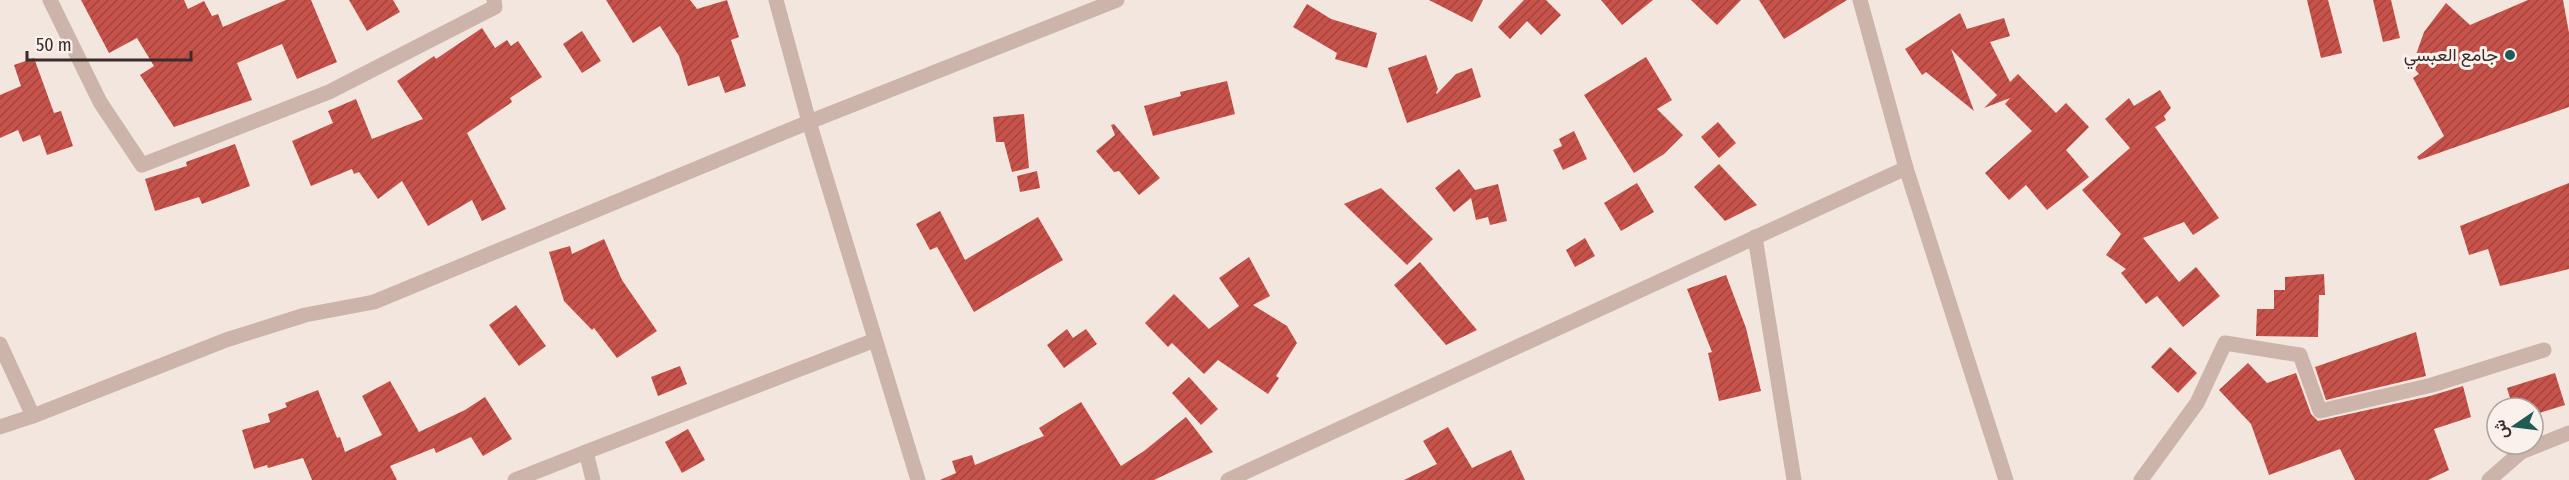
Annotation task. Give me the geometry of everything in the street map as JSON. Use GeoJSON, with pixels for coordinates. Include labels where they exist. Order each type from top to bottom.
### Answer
{"type":"FeatureCollection","features":[{"type":"Feature","properties":{"kind":"street"},"geometry":{"type":"LineString","coordinates":[[50,0],[100,102],[142,165],[329,92],[495,7],[494,0]]}},
{"type":"Feature","properties":{"kind":"street"},"geometry":{"type":"LineString","coordinates":[[776,0],[809,122],[918,480]]}},
{"type":"Feature","properties":{"kind":"street"},"geometry":{"type":"LineString","coordinates":[[1860,0],[1906,168],[2006,480]]}},
{"type":"Feature","properties":{"kind":"street"},"geometry":{"type":"LineString","coordinates":[[0,427],[226,340],[305,315],[374,302],[1109,1]]}},
{"type":"Feature","properties":{"kind":"street"},"geometry":{"type":"LineString","coordinates":[[1228,480],[1906,168]]}},
{"type":"Feature","properties":{"kind":"street"},"geometry":{"type":"LineString","coordinates":[[1755,237],[1794,480]]}},
{"type":"Feature","properties":{"kind":"street"},"geometry":{"type":"LineString","coordinates":[[516,480],[875,340]]}},
{"type":"Feature","properties":{"kind":"street"},"geometry":{"type":"LineString","coordinates":[[2141,480],[2197,403],[2225,343],[2300,356],[2320,411],[2432,385],[2544,350]]}},
{"type":"Feature","properties":{"kind":"street"},"geometry":{"type":"LineString","coordinates":[[0,344],[33,416]]}},
{"type":"Feature","properties":{"kind":"street"},"geometry":{"type":"LineString","coordinates":[[2488,480],[2521,452],[2569,433]]}},
{"type":"Feature","properties":{"kind":"street"},"geometry":{"type":"LineString","coordinates":[[586,452],[593,480]]}},
{"type":"Feature","properties":{"kind":"building"},"geometry":{"type":"Polygon","coordinates":[[[81,0],[184,0],[188,9],[204,1],[212,16],[218,14],[223,27],[286,0],[311,0],[337,62],[297,79],[282,44],[237,63],[252,100],[174,127],[140,75],[154,66],[137,38],[109,53],[81,0]]]}},
{"type":"Feature","properties":{"kind":"building"},"geometry":{"type":"Polygon","coordinates":[[[349,0],[393,0],[400,12],[367,31],[349,0]]]}},
{"type":"Feature","properties":{"kind":"building"},"geometry":{"type":"Polygon","coordinates":[[[606,0],[690,0],[697,9],[727,0],[739,37],[731,40],[746,86],[725,93],[719,76],[688,86],[679,56],[660,26],[633,43],[606,0]]]}},
{"type":"Feature","properties":{"kind":"building"},"geometry":{"type":"Polygon","coordinates":[[[1429,0],[1483,0],[1472,22],[1429,0]]]}},
{"type":"Feature","properties":{"kind":"building"},"geometry":{"type":"Polygon","coordinates":[[[1524,0],[1546,0],[1561,15],[1541,35],[1527,21],[1510,39],[1498,27],[1524,0]]]}},
{"type":"Feature","properties":{"kind":"building"},"geometry":{"type":"Polygon","coordinates":[[[1601,0],[1653,0],[1622,25],[1601,0]]]}},
{"type":"Feature","properties":{"kind":"building"},"geometry":{"type":"Polygon","coordinates":[[[1691,0],[1741,0],[1717,25],[1691,0]]]}},
{"type":"Feature","properties":{"kind":"building"},"geometry":{"type":"Polygon","coordinates":[[[1759,0],[1847,0],[1784,39],[1759,0]]]}},
{"type":"Feature","properties":{"kind":"building"},"geometry":{"type":"Polygon","coordinates":[[[2307,0],[2328,0],[2342,53],[2321,58],[2307,0]]]}},
{"type":"Feature","properties":{"kind":"building"},"geometry":{"type":"Polygon","coordinates":[[[2373,0],[2391,0],[2400,38],[2383,42],[2373,0]]]}},
{"type":"Feature","properties":{"kind":"building"},"geometry":{"type":"Polygon","coordinates":[[[2528,0],[2563,0],[2569,33],[2569,107],[2419,160],[2417,157],[2444,136],[2413,78],[2419,74],[2412,66],[2424,32],[2446,3],[2470,25],[2528,0]]]}},
{"type":"Feature","properties":{"kind":"building"},"geometry":{"type":"Polygon","coordinates":[[[1307,4],[1331,19],[1377,33],[1367,68],[1335,59],[1337,53],[1293,27],[1307,4]]]}},
{"type":"Feature","properties":{"kind":"building"},"geometry":{"type":"Polygon","coordinates":[[[1960,13],[1967,29],[2004,18],[2010,36],[1990,42],[2010,82],[2018,74],[2056,113],[2066,103],[2089,127],[2066,150],[2089,177],[2047,210],[2026,185],[2009,200],[1985,173],[2032,131],[2005,104],[2010,98],[1984,108],[1997,95],[1951,49],[1974,111],[1926,72],[1922,75],[1905,49],[1960,13]]]}},
{"type":"Feature","properties":{"kind":"building"},"geometry":{"type":"Polygon","coordinates":[[[482,28],[495,48],[507,40],[511,46],[518,41],[542,77],[510,98],[512,102],[467,133],[506,209],[482,221],[472,200],[428,226],[402,181],[378,199],[359,172],[354,174],[352,169],[311,186],[292,141],[333,123],[328,111],[356,99],[372,139],[423,119],[397,81],[434,56],[436,59],[482,28]]]}},
{"type":"Feature","properties":{"kind":"building"},"geometry":{"type":"Polygon","coordinates":[[[582,31],[601,61],[582,73],[563,44],[582,31]]]}},
{"type":"Feature","properties":{"kind":"building"},"geometry":{"type":"Polygon","coordinates":[[[1426,55],[1438,89],[1437,94],[1456,74],[1472,68],[1481,97],[1407,123],[1388,68],[1426,55]]]}},
{"type":"Feature","properties":{"kind":"building"},"geometry":{"type":"Polygon","coordinates":[[[1646,57],[1672,100],[1657,109],[1683,135],[1664,154],[1634,173],[1584,95],[1646,57]]]}},
{"type":"Feature","properties":{"kind":"building"},"geometry":{"type":"Polygon","coordinates":[[[34,58],[54,113],[61,111],[73,146],[47,155],[40,135],[23,142],[18,130],[0,138],[0,95],[21,86],[14,65],[34,58]]]}},
{"type":"Feature","properties":{"kind":"building"},"geometry":{"type":"Polygon","coordinates":[[[1227,81],[1235,114],[1153,136],[1144,106],[1181,96],[1180,92],[1227,81]]]}},
{"type":"Feature","properties":{"kind":"building"},"geometry":{"type":"Polygon","coordinates":[[[2160,90],[2171,108],[2164,116],[2166,120],[2155,127],[2219,218],[2193,235],[2184,222],[2143,238],[2179,282],[2196,267],[2220,296],[2183,327],[2157,296],[2146,304],[2121,273],[2126,269],[2106,255],[2121,234],[2082,190],[2130,148],[2105,119],[2129,98],[2134,106],[2160,90]]]}},
{"type":"Feature","properties":{"kind":"building"},"geometry":{"type":"Polygon","coordinates":[[[1024,114],[1029,168],[1012,172],[1004,142],[996,142],[993,117],[1024,114]]]}},
{"type":"Feature","properties":{"kind":"building"},"geometry":{"type":"Polygon","coordinates":[[[1718,122],[1736,143],[1719,158],[1701,137],[1718,122]]]}},
{"type":"Feature","properties":{"kind":"building"},"geometry":{"type":"Polygon","coordinates":[[[1114,124],[1160,178],[1139,195],[1119,171],[1114,172],[1096,151],[1115,135],[1111,125],[1114,124]]]}},
{"type":"Feature","properties":{"kind":"building"},"geometry":{"type":"Polygon","coordinates":[[[1574,131],[1587,159],[1563,170],[1553,150],[1562,146],[1559,139],[1574,131]]]}},
{"type":"Feature","properties":{"kind":"building"},"geometry":{"type":"Polygon","coordinates":[[[235,144],[250,186],[202,204],[199,197],[155,211],[145,179],[187,166],[186,162],[235,144]]]}},
{"type":"Feature","properties":{"kind":"building"},"geometry":{"type":"Polygon","coordinates":[[[1719,164],[1757,205],[1725,221],[1694,187],[1719,164]]]}},
{"type":"Feature","properties":{"kind":"building"},"geometry":{"type":"Polygon","coordinates":[[[1459,169],[1475,190],[1498,184],[1507,221],[1490,225],[1488,217],[1476,220],[1471,198],[1454,212],[1435,188],[1459,169]]]}},
{"type":"Feature","properties":{"kind":"building"},"geometry":{"type":"Polygon","coordinates":[[[1037,171],[1040,188],[1020,192],[1017,176],[1037,171]]]}},
{"type":"Feature","properties":{"kind":"building"},"geometry":{"type":"Polygon","coordinates":[[[1637,183],[1654,212],[1621,231],[1604,203],[1637,183]]]}},
{"type":"Feature","properties":{"kind":"building"},"geometry":{"type":"Polygon","coordinates":[[[2569,183],[2569,269],[2500,286],[2488,249],[2469,255],[2460,226],[2569,183]]]}},
{"type":"Feature","properties":{"kind":"building"},"geometry":{"type":"Polygon","coordinates":[[[1381,188],[1433,239],[1407,265],[1344,204],[1381,188]]]}},
{"type":"Feature","properties":{"kind":"building"},"geometry":{"type":"Polygon","coordinates":[[[940,211],[965,260],[1038,217],[1063,260],[974,312],[937,247],[930,250],[916,224],[940,211]]]}},
{"type":"Feature","properties":{"kind":"building"},"geometry":{"type":"Polygon","coordinates":[[[1585,238],[1595,256],[1575,267],[1566,250],[1585,238]]]}},
{"type":"Feature","properties":{"kind":"building"},"geometry":{"type":"Polygon","coordinates":[[[604,239],[622,280],[657,331],[617,358],[594,328],[592,330],[564,301],[549,252],[570,246],[572,254],[604,239]]]}},
{"type":"Feature","properties":{"kind":"building"},"geometry":{"type":"Polygon","coordinates":[[[1249,257],[1270,296],[1253,305],[1287,326],[1297,343],[1276,376],[1279,378],[1268,394],[1218,360],[1204,374],[1172,343],[1168,347],[1145,323],[1174,294],[1209,329],[1239,306],[1219,278],[1249,257]]]}},
{"type":"Feature","properties":{"kind":"building"},"geometry":{"type":"Polygon","coordinates":[[[1420,262],[1477,330],[1446,345],[1394,285],[1420,262]]]}},
{"type":"Feature","properties":{"kind":"building"},"geometry":{"type":"Polygon","coordinates":[[[2324,274],[2325,295],[2319,295],[2318,337],[2256,336],[2257,309],[2274,309],[2274,290],[2285,290],[2285,277],[2324,274]]]}},
{"type":"Feature","properties":{"kind":"building"},"geometry":{"type":"Polygon","coordinates":[[[1726,275],[1746,328],[1761,391],[1719,401],[1708,353],[1712,352],[1687,289],[1726,275]]]}},
{"type":"Feature","properties":{"kind":"building"},"geometry":{"type":"Polygon","coordinates":[[[516,305],[546,346],[519,366],[489,325],[516,305]]]}},
{"type":"Feature","properties":{"kind":"building"},"geometry":{"type":"Polygon","coordinates":[[[1067,329],[1073,338],[1086,329],[1097,344],[1064,368],[1047,345],[1067,329]]]}},
{"type":"Feature","properties":{"kind":"building"},"geometry":{"type":"Polygon","coordinates":[[[2416,332],[2426,376],[2326,400],[2315,367],[2416,332]]]}},
{"type":"Feature","properties":{"kind":"building"},"geometry":{"type":"Polygon","coordinates":[[[2170,347],[2197,373],[2178,393],[2151,367],[2170,347]]]}},
{"type":"Feature","properties":{"kind":"building"},"geometry":{"type":"Polygon","coordinates":[[[2248,363],[2267,383],[2296,373],[2311,414],[2318,421],[2430,396],[2463,386],[2471,417],[2434,429],[2449,470],[2428,480],[2355,480],[2340,449],[2269,475],[2251,424],[2219,390],[2248,363]]]}},
{"type":"Feature","properties":{"kind":"building"},"geometry":{"type":"Polygon","coordinates":[[[680,366],[687,384],[658,396],[651,377],[680,366]]]}},
{"type":"Feature","properties":{"kind":"building"},"geometry":{"type":"Polygon","coordinates":[[[2555,373],[2565,405],[2545,411],[2545,396],[2509,396],[2507,388],[2555,373]]]}},
{"type":"Feature","properties":{"kind":"building"},"geometry":{"type":"Polygon","coordinates":[[[1189,377],[1218,409],[1201,425],[1172,393],[1189,377]]]}},
{"type":"Feature","properties":{"kind":"building"},"geometry":{"type":"Polygon","coordinates":[[[390,381],[419,432],[465,410],[485,397],[512,439],[483,456],[471,437],[436,453],[434,448],[390,466],[397,480],[312,480],[303,458],[268,468],[267,465],[254,469],[242,430],[270,422],[268,414],[287,407],[285,403],[318,390],[345,452],[382,435],[362,396],[390,381]]]}},
{"type":"Feature","properties":{"kind":"building"},"geometry":{"type":"Polygon","coordinates":[[[1081,402],[1121,466],[1144,451],[1186,417],[1213,452],[1154,480],[940,480],[956,473],[952,461],[972,455],[975,465],[1044,436],[1039,428],[1081,402]]]}},
{"type":"Feature","properties":{"kind":"building"},"geometry":{"type":"Polygon","coordinates":[[[1448,427],[1472,468],[1511,450],[1525,480],[1404,480],[1437,464],[1423,441],[1448,427]]]}},
{"type":"Feature","properties":{"kind":"building"},"geometry":{"type":"Polygon","coordinates":[[[688,429],[705,460],[682,473],[665,442],[688,429]]]}},
{"type":"Feature","properties":{"kind":"place","name":"جامع العبسي"},"geometry":{"type":"Point","coordinates":[2510,55]}}]}
